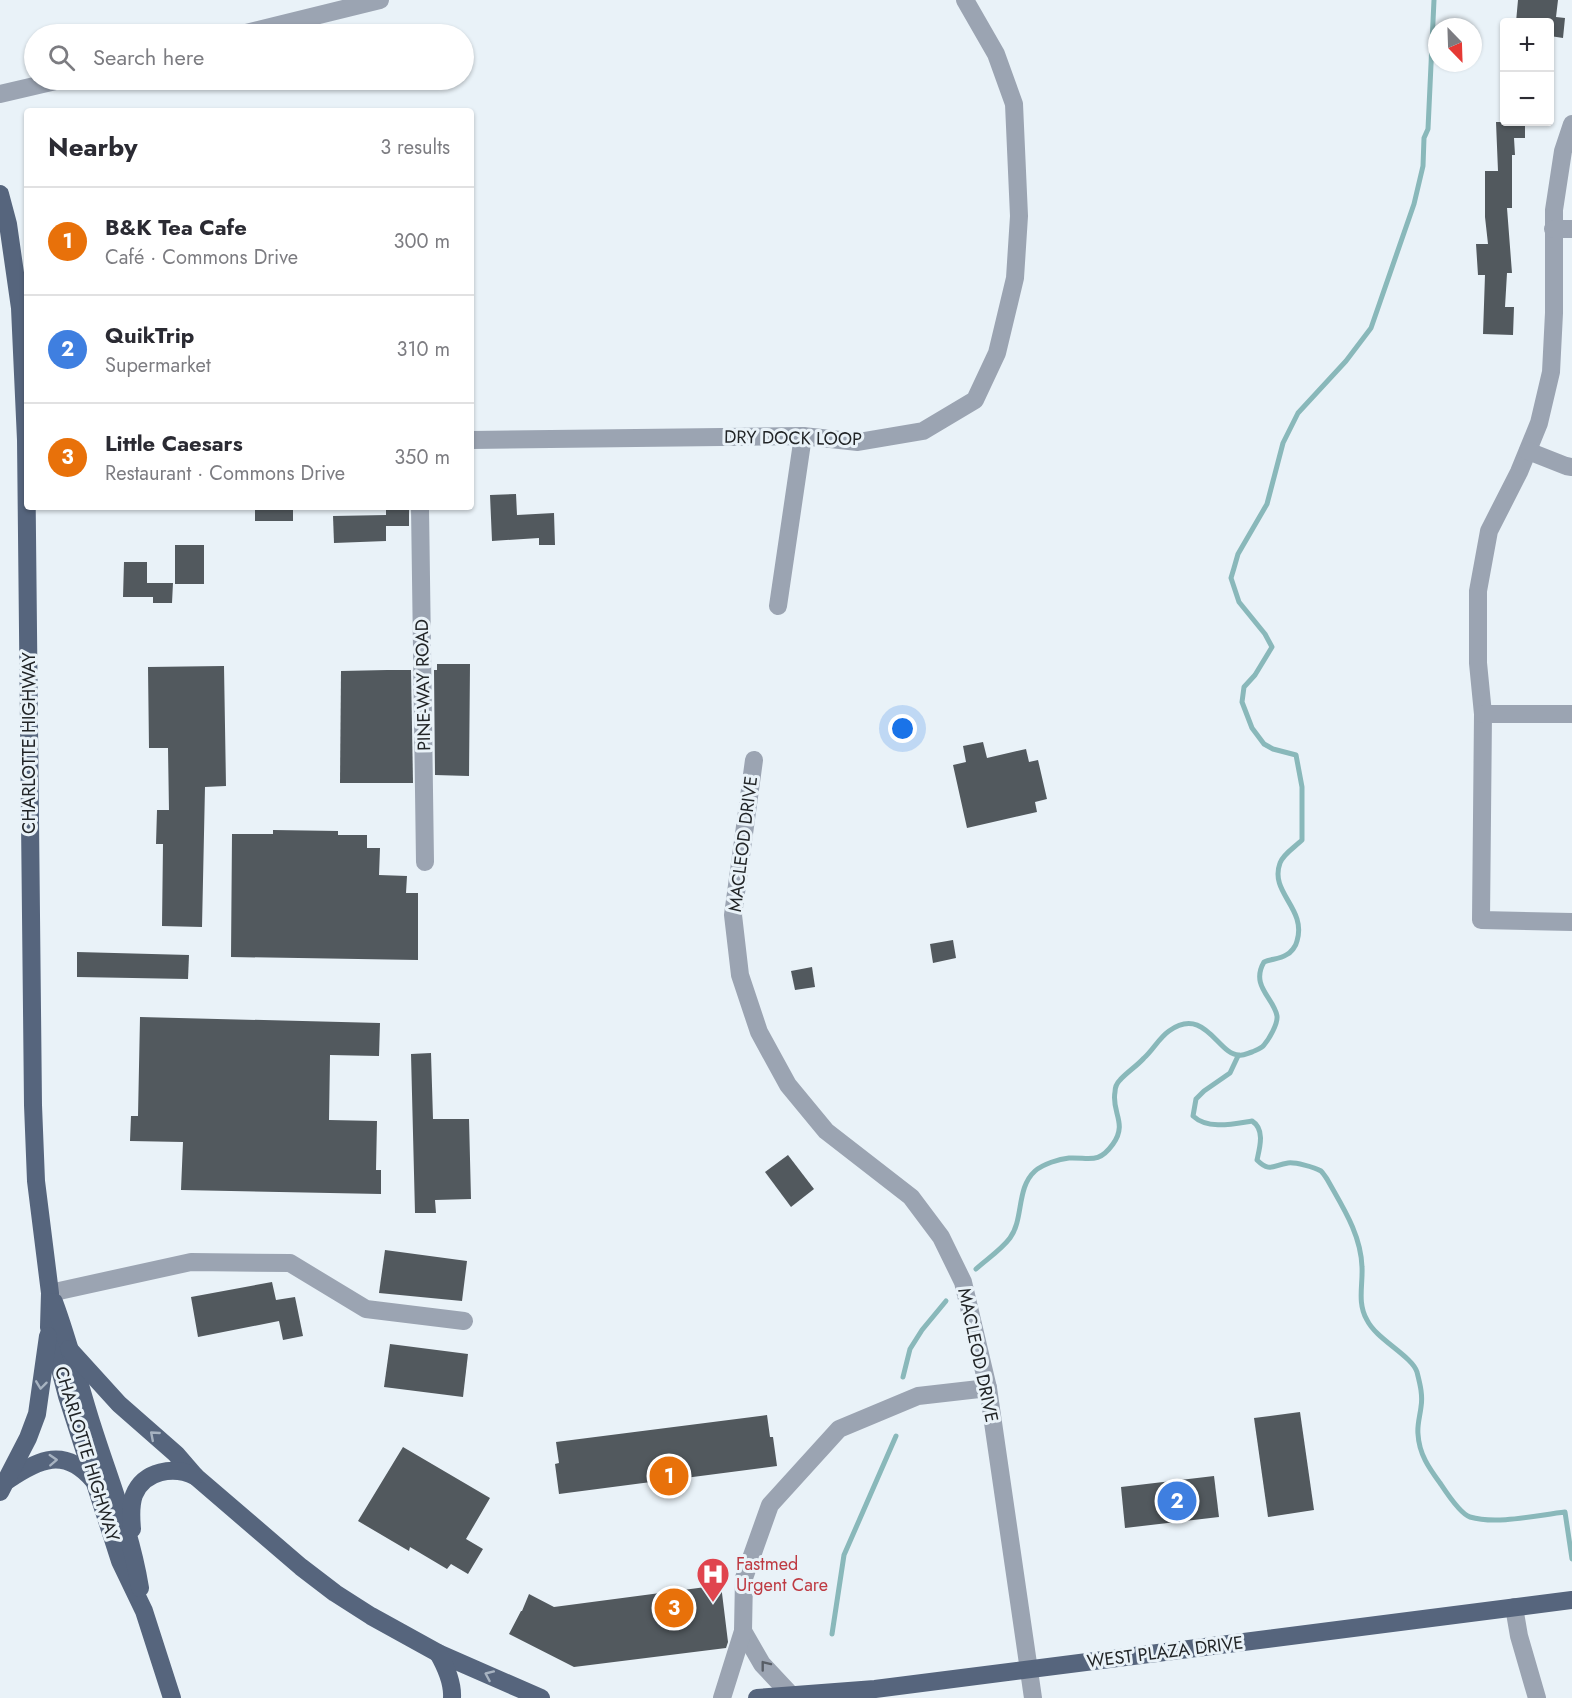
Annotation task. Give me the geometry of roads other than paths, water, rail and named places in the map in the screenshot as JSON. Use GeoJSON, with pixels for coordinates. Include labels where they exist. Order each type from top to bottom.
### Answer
{"type":"FeatureCollection","features":[{"type":"Feature","properties":{"kind":"main road","name":"CHARLOTTE HIGHWAY"},"geometry":{"type":"LineString","coordinates":[[0,194],[8,224],[20,308],[24,383]]}},
{"type":"Feature","properties":{"kind":"main road","name":"CHARLOTTE HIGHWAY"},"geometry":{"type":"LineString","coordinates":[[28,510],[33,1105],[36,1181],[50,1293],[49,1327],[68,1396],[120,1561],[144,1611],[172,1698]]}},
{"type":"Feature","properties":{"kind":"main road","name":"CHARLOTTE HIGHWAY"},"geometry":{"type":"LineString","coordinates":[[50,1293],[62,1324],[135,1557],[144,1611]]}},
{"type":"Feature","properties":{"kind":"main road"},"geometry":{"type":"LineString","coordinates":[[4,1486],[28,1438],[37,1414],[49,1327]]}},
{"type":"Feature","properties":{"kind":"main road"},"geometry":{"type":"LineString","coordinates":[[69,1349],[112,1397],[176,1454],[195,1476],[301,1568],[371,1616],[438,1653],[541,1698]]}},
{"type":"Feature","properties":{"kind":"main road"},"geometry":{"type":"LineString","coordinates":[[4,1486],[30,1465],[42,1461],[64,1460],[84,1469],[95,1482]]}},
{"type":"Feature","properties":{"kind":"main road"},"geometry":{"type":"LineString","coordinates":[[135,1557],[132,1503],[139,1486],[167,1471],[183,1471],[195,1476]]}},
{"type":"Feature","properties":{"kind":"main road","name":"WEST PLAZA DRIVE"},"geometry":{"type":"LineString","coordinates":[[757,1698],[875,1689],[1572,1600]]}},
{"type":"Feature","properties":{"kind":"main road"},"geometry":{"type":"LineString","coordinates":[[438,1653],[446,1666],[452,1698]]}},
{"type":"Feature","properties":{"kind":"street"},"geometry":{"type":"LineString","coordinates":[[277,24],[351,3],[380,0]]}},
{"type":"Feature","properties":{"kind":"street","name":"DRY DOCK LOOP"},"geometry":{"type":"LineString","coordinates":[[474,440],[803,436],[858,442],[923,431],[975,400],[997,353],[1016,278],[1019,216],[1014,104],[996,54],[965,0]]}},
{"type":"Feature","properties":{"kind":"street"},"geometry":{"type":"LineString","coordinates":[[0,94],[24,88]]}},
{"type":"Feature","properties":{"kind":"street"},"geometry":{"type":"LineString","coordinates":[[1572,124],[1563,151],[1553,229],[1554,314],[1551,372],[1539,423],[1489,531],[1478,591],[1478,663],[1483,714],[1481,920],[1572,922]]}},
{"type":"Feature","properties":{"kind":"street"},"geometry":{"type":"LineString","coordinates":[[1553,229],[1572,229]]}},
{"type":"Feature","properties":{"kind":"street"},"geometry":{"type":"LineString","coordinates":[[778,606],[803,436]]}},
{"type":"Feature","properties":{"kind":"street"},"geometry":{"type":"LineString","coordinates":[[1528,451],[1566,466],[1572,466]]}},
{"type":"Feature","properties":{"kind":"street","name":"PINE-WAY ROAD"},"geometry":{"type":"LineString","coordinates":[[420,510],[425,862]]}},
{"type":"Feature","properties":{"kind":"street"},"geometry":{"type":"LineString","coordinates":[[1483,714],[1572,714]]}},
{"type":"Feature","properties":{"kind":"street","name":"MACLEOD DRIVE"},"geometry":{"type":"LineString","coordinates":[[754,760],[733,915],[740,975],[759,1032],[788,1084],[826,1131],[910,1197],[941,1237],[963,1282],[988,1388],[1033,1698]]}},
{"type":"Feature","properties":{"kind":"street"},"geometry":{"type":"LineString","coordinates":[[50,1293],[191,1262],[290,1263],[366,1309],[464,1321]]}},
{"type":"Feature","properties":{"kind":"street"},"geometry":{"type":"LineString","coordinates":[[722,1698],[743,1631],[744,1578],[770,1505],[800,1469],[839,1429],[918,1396],[988,1388]]}},
{"type":"Feature","properties":{"kind":"street"},"geometry":{"type":"LineString","coordinates":[[1514,1607],[1537,1698]]}},
{"type":"Feature","properties":{"kind":"street"},"geometry":{"type":"LineString","coordinates":[[743,1631],[762,1664],[792,1695]]}},
{"type":"Feature","properties":{"kind":"waterway"},"geometry":{"type":"LineString","coordinates":[[976,1269],[1010,1238],[1017,1222],[1025,1186],[1038,1168],[1061,1159],[1098,1157],[1108,1151],[1119,1130],[1114,1099],[1116,1085],[1165,1034],[1181,1025],[1192,1024],[1210,1033],[1231,1053],[1244,1055],[1261,1048],[1275,1027],[1277,1016],[1261,985],[1260,970],[1264,962],[1290,953],[1297,941],[1299,929],[1297,919],[1279,883],[1278,874],[1284,857],[1302,840],[1302,787],[1296,755],[1273,749],[1264,744],[1252,728],[1242,702],[1244,687],[1255,675],[1272,647],[1265,634],[1239,602],[1231,578],[1238,554],[1267,504],[1283,443],[1298,413],[1346,361],[1371,328],[1414,204],[1423,166],[1424,138],[1428,129],[1434,0]]}},
{"type":"Feature","properties":{"kind":"waterway"},"geometry":{"type":"LineString","coordinates":[[1238,1056],[1230,1073],[1196,1099],[1193,1116],[1213,1125],[1252,1121],[1260,1133],[1257,1160],[1261,1164],[1272,1167],[1295,1163],[1322,1172],[1344,1210],[1358,1243],[1361,1255],[1361,1301],[1364,1314],[1378,1334],[1408,1360],[1417,1372],[1422,1398],[1418,1427],[1419,1441],[1422,1454],[1432,1472],[1449,1497],[1470,1517],[1505,1520],[1565,1512],[1572,1559]]}},
{"type":"Feature","properties":{"kind":"waterway"},"geometry":{"type":"LineString","coordinates":[[903,1377],[910,1349],[946,1301]]}},
{"type":"Feature","properties":{"kind":"waterway"},"geometry":{"type":"LineString","coordinates":[[832,1634],[844,1555],[896,1436]]}},
{"type":"Feature","properties":{"kind":"place","name":"B&K Tea Cafe"},"geometry":{"type":"Point","coordinates":[669,1476]}},
{"type":"Feature","properties":{"kind":"place","name":"QuikTrip"},"geometry":{"type":"Point","coordinates":[1177,1501]}},
{"type":"Feature","properties":{"kind":"place","name":"Fastmed Urgent Care"},"geometry":{"type":"Point","coordinates":[713,1603]}},
{"type":"Feature","properties":{"kind":"place","name":"Little Caesars"},"geometry":{"type":"Point","coordinates":[674,1608]}}]}
